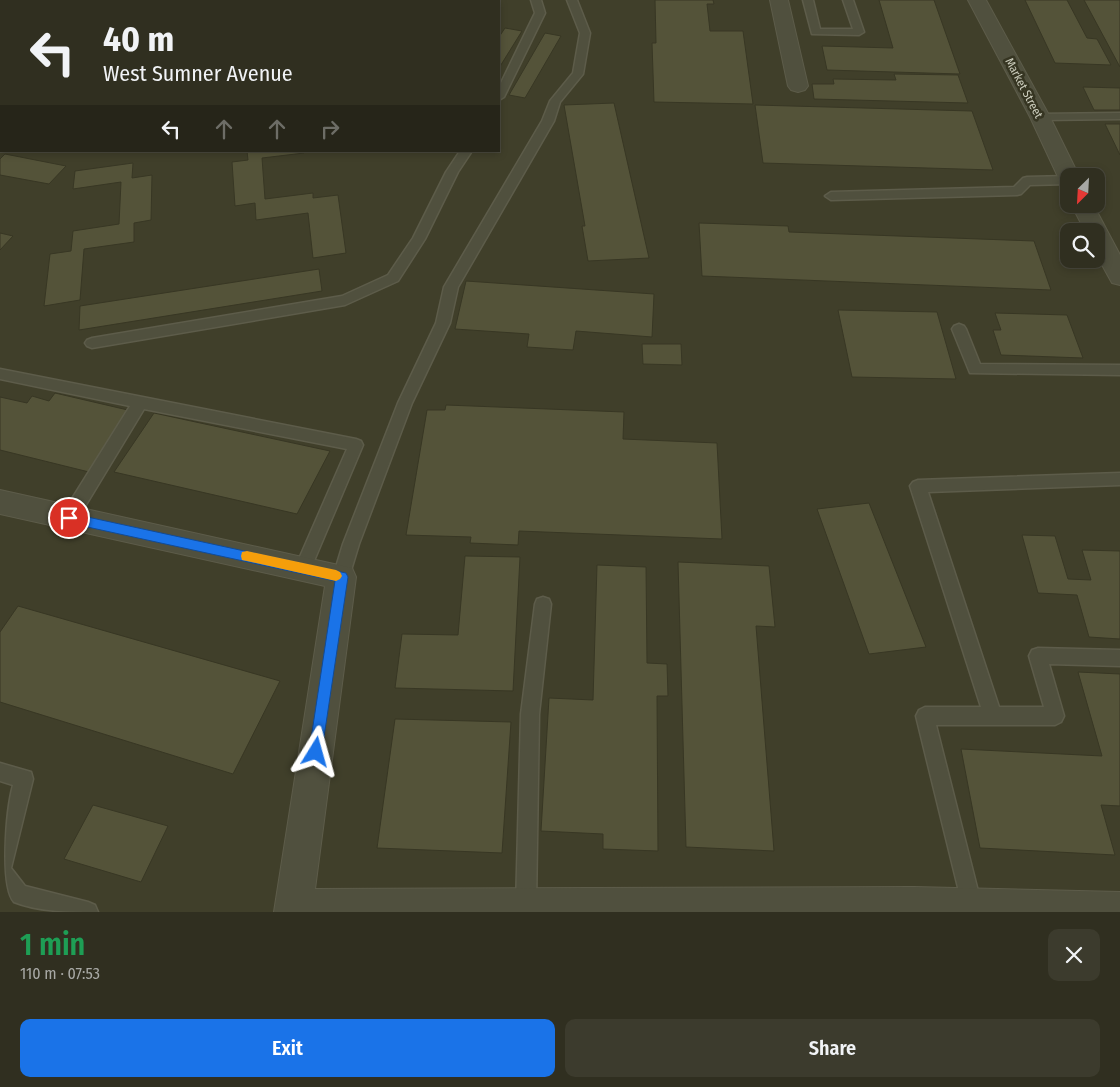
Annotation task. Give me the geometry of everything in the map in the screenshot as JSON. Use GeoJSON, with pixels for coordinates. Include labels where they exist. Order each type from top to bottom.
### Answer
{"type":"FeatureCollection","features":[{"type":"Feature","properties":{"kind":"street"},"geometry":{"type":"LineString","coordinates":[[779,0],[798,86]]}},
{"type":"Feature","properties":{"kind":"street","name":"Market Street"},"geometry":{"type":"LineString","coordinates":[[977,0],[1040,117],[1064,168]]}},
{"type":"Feature","properties":{"kind":"street"},"geometry":{"type":"LineString","coordinates":[[1087,213],[1120,277]]}},
{"type":"Feature","properties":{"kind":"street"},"geometry":{"type":"LineString","coordinates":[[0,502],[342,577],[293,910],[972,907],[1120,910]]}},
{"type":"Feature","properties":{"kind":"lane"},"geometry":{"type":"LineString","coordinates":[[500,95],[540,13],[536,0]]}},
{"type":"Feature","properties":{"kind":"lane"},"geometry":{"type":"LineString","coordinates":[[342,577],[351,544],[402,412],[443,323],[451,287],[548,122],[556,101],[578,74],[585,33],[572,0]]}},
{"type":"Feature","properties":{"kind":"lane"},"geometry":{"type":"LineString","coordinates":[[808,0],[816,32],[859,32],[848,0]]}},
{"type":"Feature","properties":{"kind":"lane"},"geometry":{"type":"LineString","coordinates":[[1040,117],[1120,116]]}},
{"type":"Feature","properties":{"kind":"lane"},"geometry":{"type":"LineString","coordinates":[[92,343],[345,300],[393,278],[419,239],[452,172],[465,152]]}},
{"type":"Feature","properties":{"kind":"lane"},"geometry":{"type":"LineString","coordinates":[[831,196],[1017,192],[1027,181],[1060,179]]}},
{"type":"Feature","properties":{"kind":"lane"},"geometry":{"type":"LineString","coordinates":[[959,329],[975,369],[1120,370]]}},
{"type":"Feature","properties":{"kind":"lane"},"geometry":{"type":"LineString","coordinates":[[0,374],[140,404],[356,445],[303,568]]}},
{"type":"Feature","properties":{"kind":"lane"},"geometry":{"type":"LineString","coordinates":[[69,518],[140,404]]}},
{"type":"Feature","properties":{"kind":"lane"},"geometry":{"type":"LineString","coordinates":[[993,717],[918,486],[1120,479]]}},
{"type":"Feature","properties":{"kind":"lane"},"geometry":{"type":"LineString","coordinates":[[542,604],[530,714],[545,909]]}},
{"type":"Feature","properties":{"kind":"lane"},"geometry":{"type":"LineString","coordinates":[[972,907],[925,716],[1055,716],[1038,656],[1120,658]]}},
{"type":"Feature","properties":{"kind":"lane"},"geometry":{"type":"LineString","coordinates":[[0,772],[24,779],[1,870],[19,894],[88,912]]}},
{"type":"Feature","properties":{"kind":"building"},"geometry":{"type":"Polygon","coordinates":[[[655,0],[713,0],[714,4],[707,4],[710,31],[743,31],[753,104],[654,102],[652,43],[656,43],[655,0]]]}},
{"type":"Feature","properties":{"kind":"building"},"geometry":{"type":"Polygon","coordinates":[[[879,0],[934,0],[960,74],[827,70],[822,46],[893,48],[879,0]]]}},
{"type":"Feature","properties":{"kind":"building"},"geometry":{"type":"Polygon","coordinates":[[[1025,0],[1067,0],[1087,38],[1097,39],[1111,65],[1055,63],[1025,0]]]}},
{"type":"Feature","properties":{"kind":"building"},"geometry":{"type":"Polygon","coordinates":[[[1084,0],[1120,0],[1120,67],[1084,0]]]}},
{"type":"Feature","properties":{"kind":"building"},"geometry":{"type":"Polygon","coordinates":[[[505,28],[522,31],[500,66],[500,36],[505,28]]]}},
{"type":"Feature","properties":{"kind":"building"},"geometry":{"type":"Polygon","coordinates":[[[545,33],[561,36],[525,98],[509,95],[545,33]]]}},
{"type":"Feature","properties":{"kind":"building"},"geometry":{"type":"Polygon","coordinates":[[[894,74],[958,75],[968,103],[814,99],[812,84],[834,84],[833,79],[896,80],[894,74]]]}},
{"type":"Feature","properties":{"kind":"building"},"geometry":{"type":"Polygon","coordinates":[[[1083,87],[1120,88],[1120,110],[1094,110],[1083,87]]]}},
{"type":"Feature","properties":{"kind":"building"},"geometry":{"type":"Polygon","coordinates":[[[614,103],[649,258],[588,261],[582,226],[585,226],[564,105],[614,103]]]}},
{"type":"Feature","properties":{"kind":"building"},"geometry":{"type":"Polygon","coordinates":[[[755,105],[972,111],[993,170],[763,163],[755,105]]]}},
{"type":"Feature","properties":{"kind":"building"},"geometry":{"type":"Polygon","coordinates":[[[1105,124],[1120,124],[1120,155],[1105,124]]]}},
{"type":"Feature","properties":{"kind":"building"},"geometry":{"type":"Polygon","coordinates":[[[247,152],[304,152],[262,158],[265,199],[313,193],[313,198],[338,195],[346,253],[313,258],[308,213],[256,220],[255,203],[235,206],[232,162],[248,160],[247,152]]]}},
{"type":"Feature","properties":{"kind":"building"},"geometry":{"type":"Polygon","coordinates":[[[5,154],[66,166],[49,184],[0,175],[0,159],[5,154]]]}},
{"type":"Feature","properties":{"kind":"building"},"geometry":{"type":"Polygon","coordinates":[[[133,163],[132,178],[152,175],[151,220],[134,223],[134,242],[84,249],[80,300],[44,306],[50,254],[71,251],[73,231],[119,224],[121,182],[73,189],[75,171],[133,163]]]}},
{"type":"Feature","properties":{"kind":"building"},"geometry":{"type":"Polygon","coordinates":[[[699,223],[788,226],[789,232],[1034,241],[1051,290],[702,276],[699,223]]]}},
{"type":"Feature","properties":{"kind":"building"},"geometry":{"type":"Polygon","coordinates":[[[0,233],[13,236],[0,250],[0,233]]]}},
{"type":"Feature","properties":{"kind":"building"},"geometry":{"type":"Polygon","coordinates":[[[319,269],[322,291],[79,330],[80,306],[319,269]]]}},
{"type":"Feature","properties":{"kind":"building"},"geometry":{"type":"Polygon","coordinates":[[[466,281],[654,294],[652,337],[576,331],[573,350],[527,347],[529,334],[455,329],[466,281]]]}},
{"type":"Feature","properties":{"kind":"building"},"geometry":{"type":"Polygon","coordinates":[[[838,310],[937,312],[956,379],[852,377],[838,310]]]}},
{"type":"Feature","properties":{"kind":"building"},"geometry":{"type":"Polygon","coordinates":[[[995,313],[1067,315],[1083,358],[1001,355],[993,330],[1001,330],[995,313]]]}},
{"type":"Feature","properties":{"kind":"building"},"geometry":{"type":"Polygon","coordinates":[[[642,344],[681,344],[682,365],[643,364],[642,344]]]}},
{"type":"Feature","properties":{"kind":"building"},"geometry":{"type":"Polygon","coordinates":[[[55,393],[132,411],[89,472],[0,450],[0,397],[27,403],[32,396],[49,401],[55,393]]]}},
{"type":"Feature","properties":{"kind":"building"},"geometry":{"type":"Polygon","coordinates":[[[446,405],[624,412],[623,439],[717,443],[722,539],[519,531],[518,545],[470,543],[471,537],[406,535],[427,410],[445,410],[446,405]]]}},
{"type":"Feature","properties":{"kind":"building"},"geometry":{"type":"Polygon","coordinates":[[[154,413],[330,451],[297,514],[114,472],[154,413]]]}},
{"type":"Feature","properties":{"kind":"building"},"geometry":{"type":"Polygon","coordinates":[[[869,503],[926,647],[869,654],[817,509],[869,503]]]}},
{"type":"Feature","properties":{"kind":"building"},"geometry":{"type":"Polygon","coordinates":[[[1022,535],[1055,536],[1068,579],[1091,580],[1082,550],[1120,551],[1120,639],[1089,637],[1077,595],[1038,593],[1022,535]]]}},
{"type":"Feature","properties":{"kind":"building"},"geometry":{"type":"Polygon","coordinates":[[[465,556],[520,557],[513,691],[395,688],[402,634],[458,635],[465,556]]]}},
{"type":"Feature","properties":{"kind":"building"},"geometry":{"type":"Polygon","coordinates":[[[678,562],[769,566],[775,627],[756,626],[774,851],[686,847],[678,562]]]}},
{"type":"Feature","properties":{"kind":"building"},"geometry":{"type":"Polygon","coordinates":[[[597,565],[646,567],[647,663],[667,664],[668,696],[657,696],[658,851],[603,849],[603,834],[541,831],[549,698],[593,700],[597,565]]]}},
{"type":"Feature","properties":{"kind":"building"},"geometry":{"type":"Polygon","coordinates":[[[18,606],[280,681],[233,774],[0,702],[0,632],[18,606]]]}},
{"type":"Feature","properties":{"kind":"building"},"geometry":{"type":"Polygon","coordinates":[[[1078,672],[1120,674],[1120,806],[1101,805],[1115,855],[980,848],[961,749],[1102,756],[1078,672]]]}},
{"type":"Feature","properties":{"kind":"building"},"geometry":{"type":"Polygon","coordinates":[[[395,719],[511,722],[502,853],[377,848],[395,719]]]}},
{"type":"Feature","properties":{"kind":"building"},"geometry":{"type":"Polygon","coordinates":[[[93,805],[168,826],[141,882],[64,859],[93,805]]]}},
{"type":"Feature","properties":{"kind":"slow traffic"},"geometry":{"type":"LineString","coordinates":[[247,556],[336,576]]}},
{"type":"Feature","properties":{"kind":"route"},"geometry":{"type":"LineString","coordinates":[[69,518],[342,577],[316,752]]}}]}
